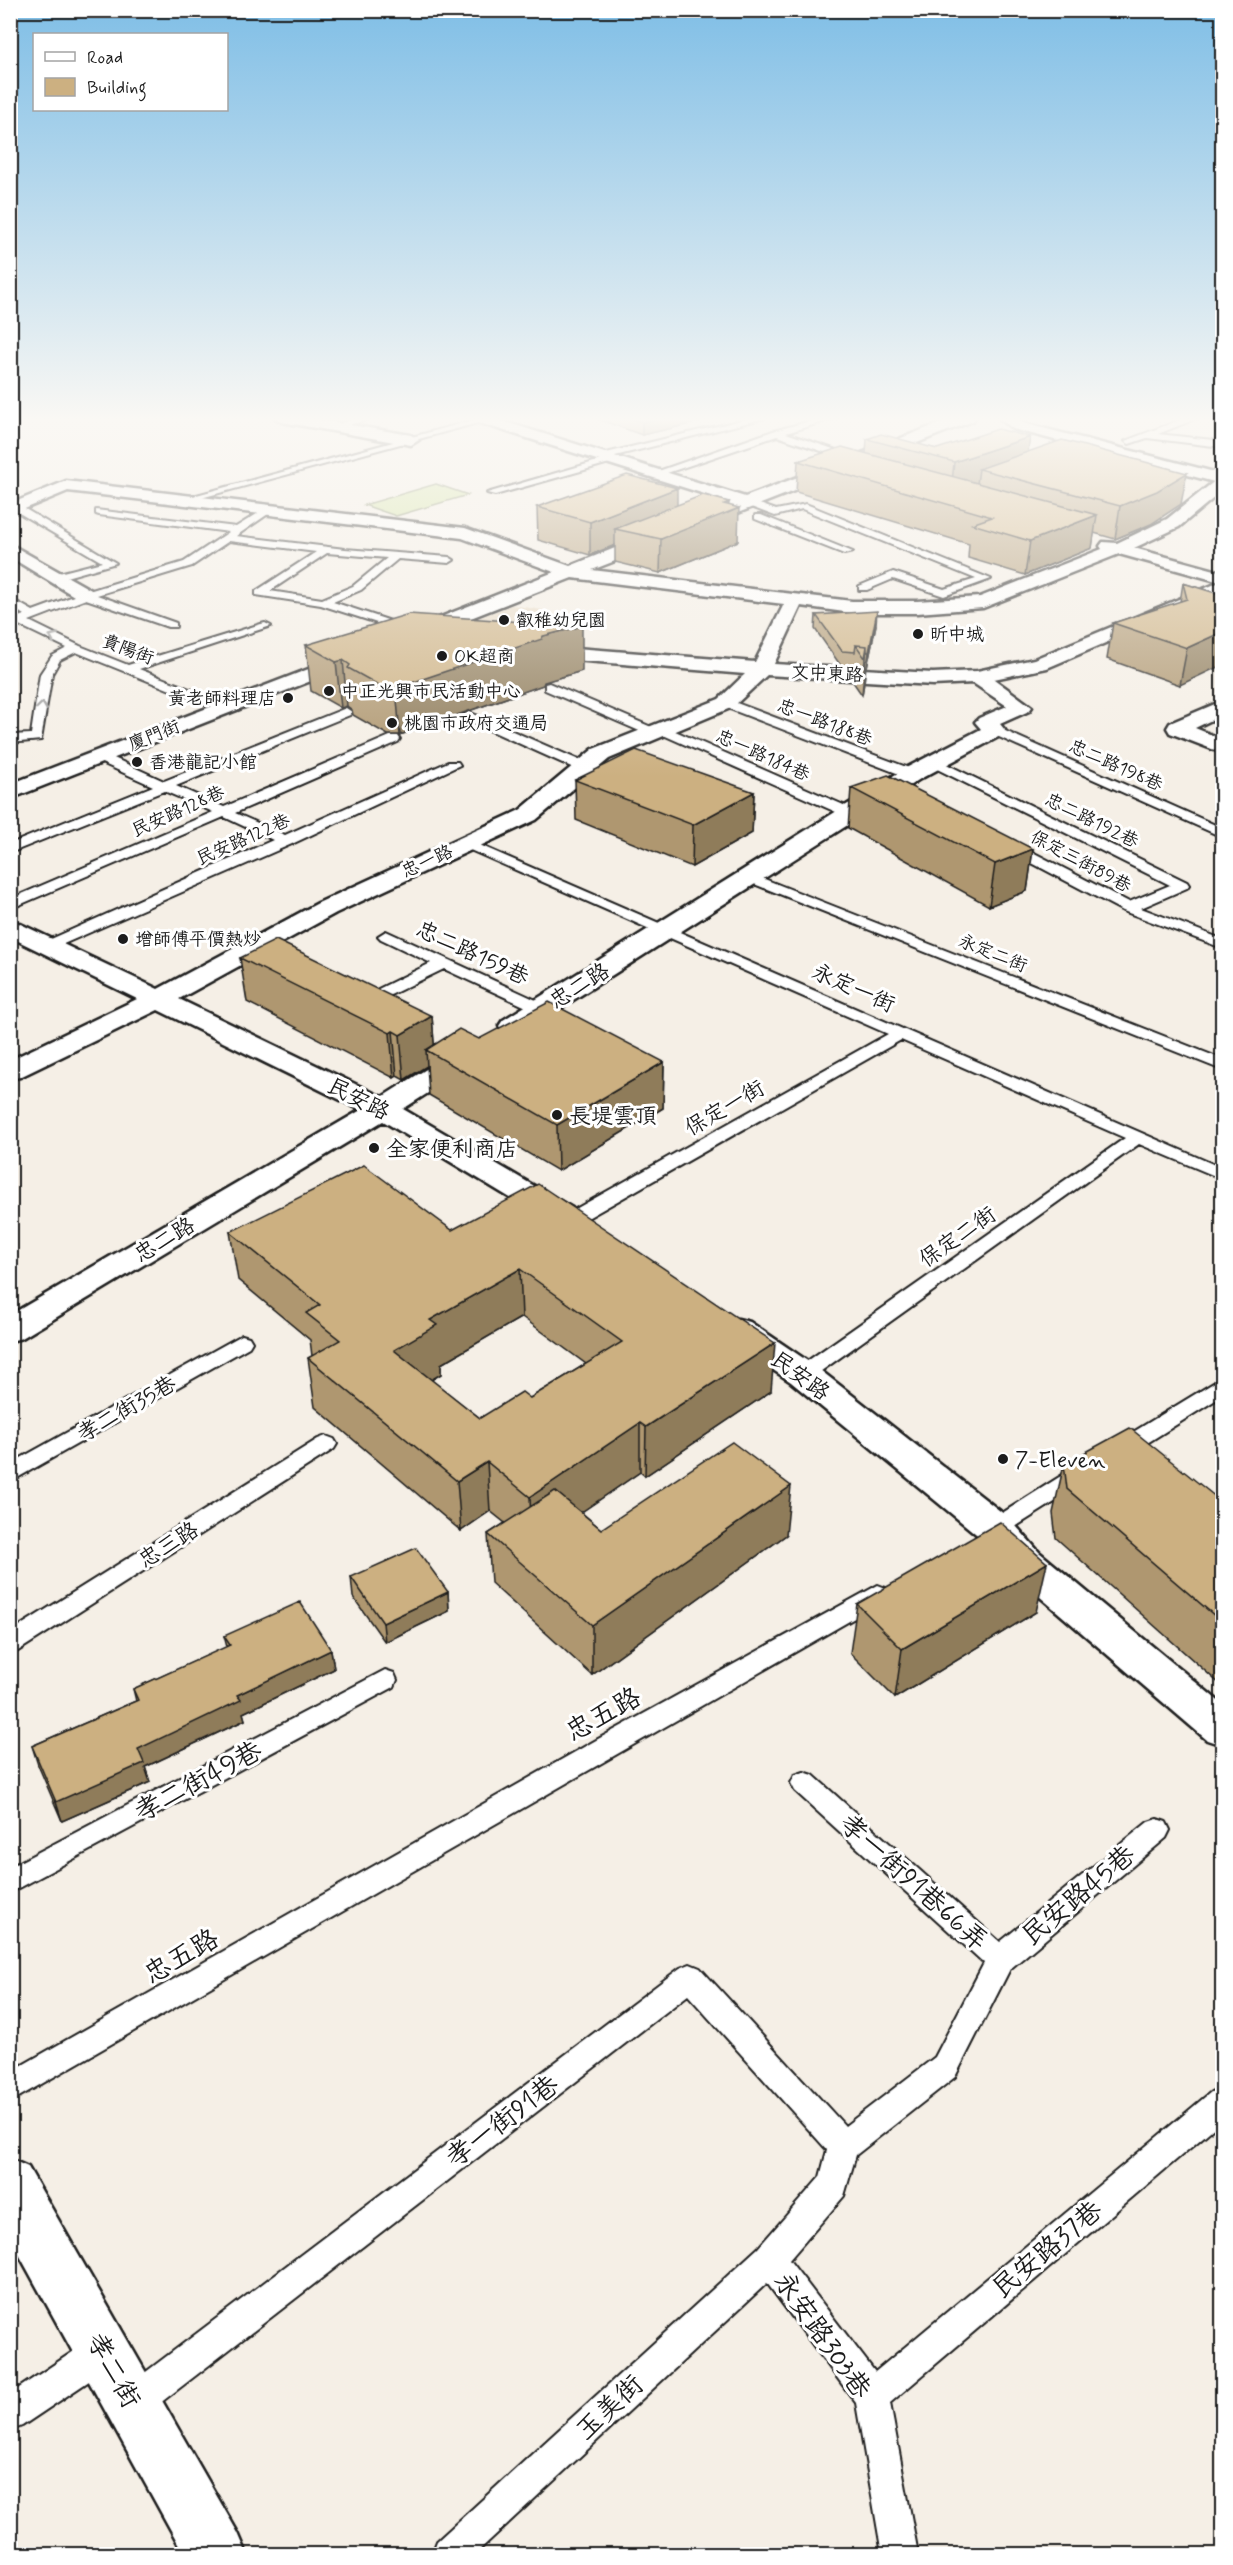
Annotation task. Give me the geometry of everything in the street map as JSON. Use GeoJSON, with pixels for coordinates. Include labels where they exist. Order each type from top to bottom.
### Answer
{"type":"FeatureCollection","features":[{"type":"Feature","properties":{"kind":"street"},"geometry":{"type":"LineString","coordinates":[[477,538],[568,572],[852,608],[917,607],[983,602],[1141,538]]}},
{"type":"Feature","properties":{"kind":"street"},"geometry":{"type":"LineString","coordinates":[[385,645],[654,538]]}},
{"type":"Feature","properties":{"kind":"street"},"geometry":{"type":"LineString","coordinates":[[1095,543],[1222,577]]}},
{"type":"Feature","properties":{"kind":"street"},"geometry":{"type":"LineString","coordinates":[[10,549],[86,595]]}},
{"type":"Feature","properties":{"kind":"street","name":"文中東路"},"geometry":{"type":"LineString","coordinates":[[524,650],[762,669],[933,679],[977,676],[1040,664],[1222,587]]}},
{"type":"Feature","properties":{"kind":"street","name":"忠一路"},"geometry":{"type":"LineString","coordinates":[[10,1071],[159,999],[327,908],[528,816],[601,754],[726,703],[762,669],[795,600]]}},
{"type":"Feature","properties":{"kind":"street"},"geometry":{"type":"LineString","coordinates":[[417,633],[446,641]]}},
{"type":"Feature","properties":{"kind":"street","name":"廈門街"},"geometry":{"type":"LineString","coordinates":[[10,792],[364,653]]}},
{"type":"Feature","properties":{"kind":"street","name":"忠二路"},"geometry":{"type":"LineString","coordinates":[[10,1330],[383,1108],[850,813],[994,730],[986,722],[1022,708],[977,676]]}},
{"type":"Feature","properties":{"kind":"street"},"geometry":{"type":"LineString","coordinates":[[1222,707],[1178,728],[1222,747]]}},
{"type":"Feature","properties":{"kind":"street","name":"民安路"},"geometry":{"type":"LineString","coordinates":[[10,927],[383,1108],[582,1228]]}},
{"type":"Feature","properties":{"kind":"street","name":"民安路"},"geometry":{"type":"LineString","coordinates":[[713,1314],[803,1374],[995,1528],[1025,1562],[1222,1728]]}},
{"type":"Feature","properties":{"kind":"street","name":"孝二街"},"geometry":{"type":"LineString","coordinates":[[10,2185],[217,2554]]}},
{"type":"Feature","properties":{"kind":"lane"},"geometry":{"type":"LineString","coordinates":[[56,577],[111,563],[66,538]]}},
{"type":"Feature","properties":{"kind":"lane"},"geometry":{"type":"LineString","coordinates":[[15,623],[86,595],[188,564],[227,538],[325,550],[449,560]]}},
{"type":"Feature","properties":{"kind":"lane"},"geometry":{"type":"LineString","coordinates":[[816,538],[848,552]]}},
{"type":"Feature","properties":{"kind":"lane"},"geometry":{"type":"LineString","coordinates":[[863,588],[893,575],[944,593],[986,579],[882,538]]}},
{"type":"Feature","properties":{"kind":"lane"},"geometry":{"type":"LineString","coordinates":[[325,550],[260,593],[323,602],[417,633]]}},
{"type":"Feature","properties":{"kind":"lane"},"geometry":{"type":"LineString","coordinates":[[323,602],[357,588],[396,556]]}},
{"type":"Feature","properties":{"kind":"lane"},"geometry":{"type":"LineString","coordinates":[[86,595],[172,625]]}},
{"type":"Feature","properties":{"kind":"lane"},"geometry":{"type":"LineString","coordinates":[[10,601],[33,616]]}},
{"type":"Feature","properties":{"kind":"lane","name":"貴陽街"},"geometry":{"type":"LineString","coordinates":[[15,623],[224,707]]}},
{"type":"Feature","properties":{"kind":"lane"},"geometry":{"type":"LineString","coordinates":[[130,668],[266,626]]}},
{"type":"Feature","properties":{"kind":"lane"},"geometry":{"type":"LineString","coordinates":[[10,739],[37,737],[46,674],[56,658],[76,648]]}},
{"type":"Feature","properties":{"kind":"lane","name":"忠一路184巷"},"geometry":{"type":"LineString","coordinates":[[549,687],[850,813]]}},
{"type":"Feature","properties":{"kind":"lane","name":"忠一路188巷"},"geometry":{"type":"LineString","coordinates":[[726,703],[911,778]]}},
{"type":"Feature","properties":{"kind":"lane"},"geometry":{"type":"LineString","coordinates":[[10,849],[346,712]]}},
{"type":"Feature","properties":{"kind":"lane"},"geometry":{"type":"LineString","coordinates":[[469,716],[583,767]]}},
{"type":"Feature","properties":{"kind":"lane","name":"忠二路198巷"},"geometry":{"type":"LineString","coordinates":[[994,730],[1222,833]]}},
{"type":"Feature","properties":{"kind":"lane","name":"民安路128巷"},"geometry":{"type":"LineString","coordinates":[[10,904],[394,739]]}},
{"type":"Feature","properties":{"kind":"lane"},"geometry":{"type":"LineString","coordinates":[[100,756],[160,786],[223,811],[287,841]]}},
{"type":"Feature","properties":{"kind":"lane","name":"民安路122巷"},"geometry":{"type":"LineString","coordinates":[[47,946],[287,841],[453,765]]}},
{"type":"Feature","properties":{"kind":"lane","name":"忠二路192巷"},"geometry":{"type":"LineString","coordinates":[[911,778],[1182,885],[1128,908]]}},
{"type":"Feature","properties":{"kind":"lane","name":"保定三街89巷"},"geometry":{"type":"LineString","coordinates":[[1001,841],[1128,908],[1222,944]]}},
{"type":"Feature","properties":{"kind":"lane","name":"永定一街"},"geometry":{"type":"LineString","coordinates":[[466,843],[1222,1174]]}},
{"type":"Feature","properties":{"kind":"lane","name":"永定二街"},"geometry":{"type":"LineString","coordinates":[[749,877],[1222,1065]]}},
{"type":"Feature","properties":{"kind":"lane","name":"忠二路159巷"},"geometry":{"type":"LineString","coordinates":[[386,936],[541,1008]]}},
{"type":"Feature","properties":{"kind":"lane"},"geometry":{"type":"LineString","coordinates":[[372,998],[443,963]]}},
{"type":"Feature","properties":{"kind":"lane","name":"保定一街"},"geometry":{"type":"LineString","coordinates":[[582,1228],[901,1032]]}},
{"type":"Feature","properties":{"kind":"lane","name":"保定二街"},"geometry":{"type":"LineString","coordinates":[[803,1374],[1138,1137]]}},
{"type":"Feature","properties":{"kind":"lane","name":"孝二街35巷"},"geometry":{"type":"LineString","coordinates":[[10,1474],[243,1342]]}},
{"type":"Feature","properties":{"kind":"lane"},"geometry":{"type":"LineString","coordinates":[[965,1545],[1222,1387]]}},
{"type":"Feature","properties":{"kind":"lane","name":"忠三路"},"geometry":{"type":"LineString","coordinates":[[10,1644],[326,1444]]}},
{"type":"Feature","properties":{"kind":"lane","name":"忠五路"},"geometry":{"type":"LineString","coordinates":[[10,2088],[607,1746],[896,1584]]}},
{"type":"Feature","properties":{"kind":"lane","name":"孝二街49巷"},"geometry":{"type":"LineString","coordinates":[[10,1881],[385,1680]]}},
{"type":"Feature","properties":{"kind":"lane","name":"孝一街91巷66弄"},"geometry":{"type":"LineString","coordinates":[[804,1783],[1000,1960],[945,2067],[843,2146]]}},
{"type":"Feature","properties":{"kind":"lane","name":"民安路45巷"},"geometry":{"type":"LineString","coordinates":[[1000,1960],[1156,1830]]}},
{"type":"Feature","properties":{"kind":"lane","name":"孝一街91巷"},"geometry":{"type":"LineString","coordinates":[[132,2403],[690,1977],[843,2146]]}},
{"type":"Feature","properties":{"kind":"lane","name":"民安路37巷"},"geometry":{"type":"LineString","coordinates":[[872,2396],[1222,2102]]}},
{"type":"Feature","properties":{"kind":"lane","name":"玉美街"},"geometry":{"type":"LineString","coordinates":[[450,2554],[769,2259],[833,2185],[843,2146]]}},
{"type":"Feature","properties":{"kind":"lane","name":"永安路303巷"},"geometry":{"type":"LineString","coordinates":[[769,2259],[872,2396],[900,2554]]}},
{"type":"Feature","properties":{"kind":"lane"},"geometry":{"type":"LineString","coordinates":[[10,2414],[103,2351]]}},
{"type":"Feature","properties":{"kind":"shaded area","name":"叡稚幼兒園"},"geometry":{"type":"Polygon","coordinates":[[[512,605],[548,611],[511,639],[450,629],[512,605]]]}},
{"type":"Feature","properties":{"kind":"building"},"geometry":{"type":"Polygon","coordinates":[[[1019,538],[1039,538],[1030,541],[1019,538]]]}},
{"type":"Feature","properties":{"kind":"building"},"geometry":{"type":"Polygon","coordinates":[[[1183,583],[1222,595],[1222,632],[1187,648],[1113,623],[1187,599],[1183,583]]]}},
{"type":"Feature","properties":{"kind":"building"},"geometry":{"type":"Polygon","coordinates":[[[877,611],[869,652],[867,652],[867,646],[856,645],[855,652],[842,651],[816,615],[877,611]]]}},
{"type":"Feature","properties":{"kind":"building"},"geometry":{"type":"Polygon","coordinates":[[[409,614],[582,626],[543,636],[542,639],[396,688],[384,688],[348,668],[350,665],[343,660],[336,662],[306,645],[409,614]]]}},
{"type":"Feature","properties":{"kind":"building"},"geometry":{"type":"Polygon","coordinates":[[[856,645],[867,646],[865,658],[856,645]]]}},
{"type":"Feature","properties":{"kind":"building"},"geometry":{"type":"Polygon","coordinates":[[[636,750],[754,792],[693,825],[575,780],[636,750]]]}},
{"type":"Feature","properties":{"kind":"building"},"geometry":{"type":"Polygon","coordinates":[[[888,775],[1033,849],[995,864],[851,788],[888,775]]]}},
{"type":"Feature","properties":{"kind":"building"},"geometry":{"type":"Polygon","coordinates":[[[276,940],[432,1016],[400,1035],[393,1031],[390,1033],[240,958],[276,940]]]}},
{"type":"Feature","properties":{"kind":"building"},"geometry":{"type":"Polygon","coordinates":[[[549,1002],[664,1062],[557,1125],[426,1050],[459,1029],[479,1039],[549,1002]]]}},
{"type":"Feature","properties":{"kind":"building"},"geometry":{"type":"Polygon","coordinates":[[[364,1165],[452,1230],[538,1184],[775,1343],[646,1427],[640,1423],[530,1497],[487,1462],[457,1481],[308,1358],[340,1340],[306,1313],[320,1305],[230,1232],[364,1165]],[[520,1269],[430,1320],[437,1325],[394,1350],[480,1418],[522,1392],[530,1398],[622,1342],[520,1269]]]}},
{"type":"Feature","properties":{"kind":"building"},"geometry":{"type":"Polygon","coordinates":[[[1130,1428],[1222,1502],[1222,1622],[1067,1489],[1064,1464],[1130,1428]]]}},
{"type":"Feature","properties":{"kind":"building"},"geometry":{"type":"Polygon","coordinates":[[[732,1442],[791,1486],[592,1625],[488,1534],[555,1491],[601,1529],[732,1442]]]}},
{"type":"Feature","properties":{"kind":"building"},"geometry":{"type":"Polygon","coordinates":[[[1000,1522],[1047,1563],[902,1649],[857,1604],[1000,1522]]]}},
{"type":"Feature","properties":{"kind":"building"},"geometry":{"type":"Polygon","coordinates":[[[416,1548],[448,1592],[383,1623],[351,1577],[416,1548]]]}},
{"type":"Feature","properties":{"kind":"building"},"geometry":{"type":"Polygon","coordinates":[[[300,1602],[331,1650],[237,1695],[241,1700],[138,1749],[144,1763],[56,1802],[32,1746],[138,1700],[133,1689],[230,1645],[224,1636],[300,1602]]]}},
{"type":"Feature","properties":{"kind":"place","name":"叡稚幼兒園"},"geometry":{"type":"Point","coordinates":[504,620]}},
{"type":"Feature","properties":{"kind":"place","name":"昕中城"},"geometry":{"type":"Point","coordinates":[918,634]}},
{"type":"Feature","properties":{"kind":"place","name":"OK超商"},"geometry":{"type":"Point","coordinates":[442,656]}},
{"type":"Feature","properties":{"kind":"place","name":"中正光興市民活動中心"},"geometry":{"type":"Point","coordinates":[329,691]}},
{"type":"Feature","properties":{"kind":"place","name":"黃老師料理店"},"geometry":{"type":"Point","coordinates":[288,698]}},
{"type":"Feature","properties":{"kind":"place","name":"桃園市政府交通局"},"geometry":{"type":"Point","coordinates":[392,723]}},
{"type":"Feature","properties":{"kind":"place","name":"香港龍記小館"},"geometry":{"type":"Point","coordinates":[137,762]}},
{"type":"Feature","properties":{"kind":"place","name":"增師傅平價熱炒"},"geometry":{"type":"Point","coordinates":[123,939]}},
{"type":"Feature","properties":{"kind":"place","name":"長堤雲頂"},"geometry":{"type":"Point","coordinates":[557,1115]}},
{"type":"Feature","properties":{"kind":"place","name":"全家便利商店"},"geometry":{"type":"Point","coordinates":[374,1148]}},
{"type":"Feature","properties":{"kind":"place","name":"7-Eleven"},"geometry":{"type":"Point","coordinates":[1003,1459]}}]}
